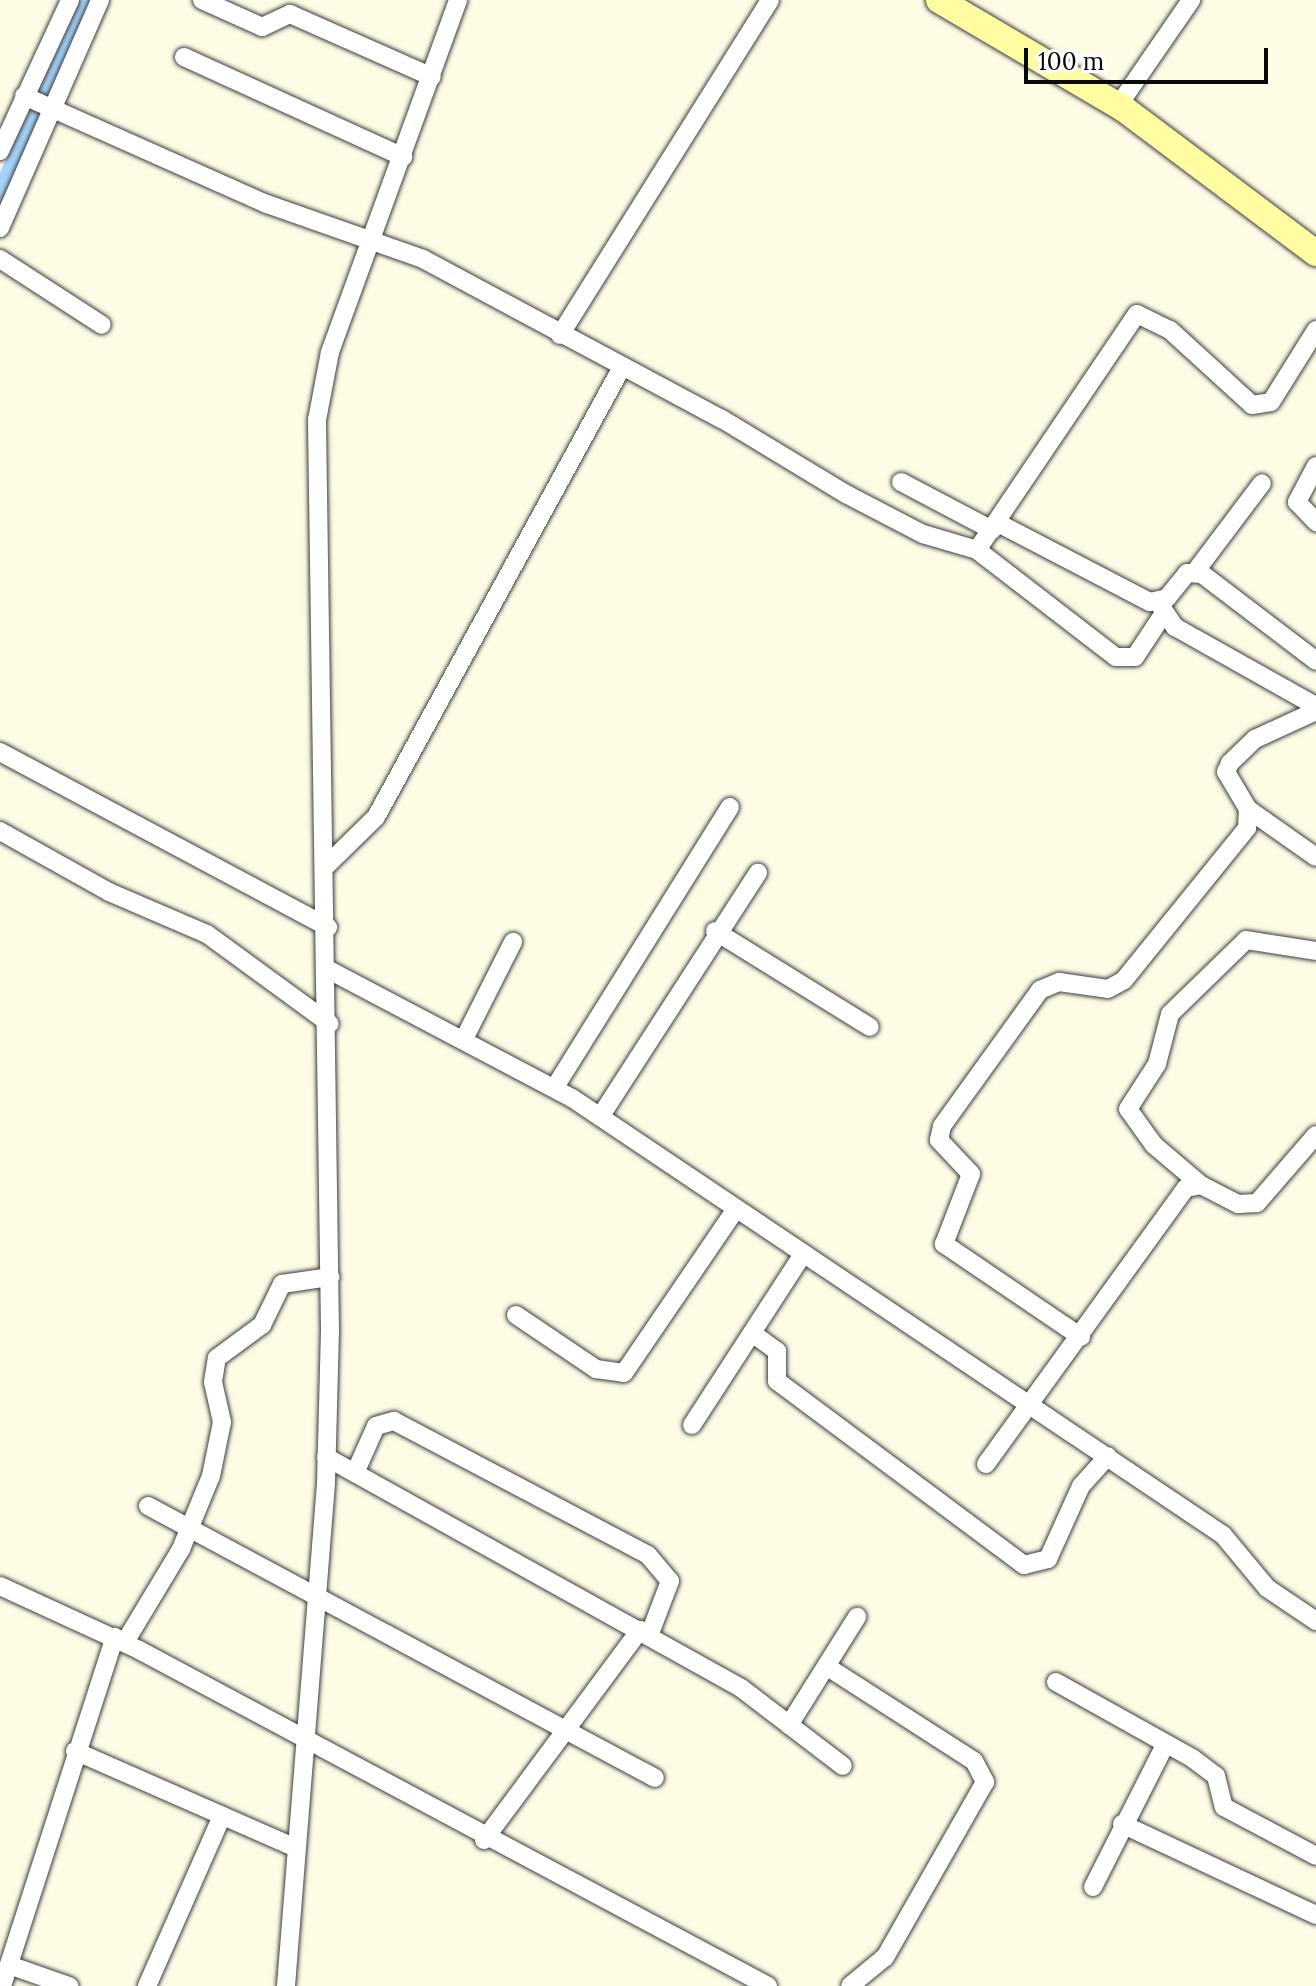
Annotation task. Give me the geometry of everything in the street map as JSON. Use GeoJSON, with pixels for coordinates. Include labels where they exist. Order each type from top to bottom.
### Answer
{"type":"FeatureCollection","features":[{"type":"Feature","properties":{"kind":"street"},"geometry":{"type":"LineString","coordinates":[[0,228],[70,0]]}},
{"type":"Feature","properties":{"kind":"street"},"geometry":{"type":"LineString","coordinates":[[0,151],[7,118],[41,102],[100,0]]}},
{"type":"Feature","properties":{"kind":"street"},"geometry":{"type":"LineString","coordinates":[[202,0],[262,27],[290,14],[432,77]]}},
{"type":"Feature","properties":{"kind":"street"},"geometry":{"type":"LineString","coordinates":[[286,1986],[326,1457],[330,1277],[330,1024],[317,420],[330,352],[458,0]]}},
{"type":"Feature","properties":{"kind":"street"},"geometry":{"type":"LineString","coordinates":[[560,335],[770,0]]}},
{"type":"Feature","properties":{"kind":"street"},"geometry":{"type":"LineString","coordinates":[[939,0],[1118,106],[1316,253]]}},
{"type":"Feature","properties":{"kind":"street"},"geometry":{"type":"LineString","coordinates":[[1118,106],[1191,0]]}},
{"type":"Feature","properties":{"kind":"street"},"geometry":{"type":"LineString","coordinates":[[184,57],[403,157]]}},
{"type":"Feature","properties":{"kind":"street"},"geometry":{"type":"LineString","coordinates":[[41,102],[372,242],[423,259],[923,534],[977,550],[1116,657],[1135,657],[1161,608],[1195,572],[1262,483]]}},
{"type":"Feature","properties":{"kind":"street"},"geometry":{"type":"LineString","coordinates":[[0,259],[102,325]]}},
{"type":"Feature","properties":{"kind":"street"},"geometry":{"type":"LineString","coordinates":[[977,550],[1137,314],[1170,330],[1252,405],[1271,402],[1316,330]]}},
{"type":"Feature","properties":{"kind":"street"},"geometry":{"type":"LineString","coordinates":[[326,866],[376,817],[622,367]]}},
{"type":"Feature","properties":{"kind":"street"},"geometry":{"type":"LineString","coordinates":[[1316,466],[1297,502],[1316,522]]}},
{"type":"Feature","properties":{"kind":"street"},"geometry":{"type":"LineString","coordinates":[[901,482],[1161,608],[1186,634],[1316,709]]}},
{"type":"Feature","properties":{"kind":"street"},"geometry":{"type":"LineString","coordinates":[[1195,572],[1316,661]]}},
{"type":"Feature","properties":{"kind":"street"},"geometry":{"type":"LineString","coordinates":[[1316,709],[1255,739],[1230,763],[1230,783],[1248,809],[1316,857]]}},
{"type":"Feature","properties":{"kind":"street"},"geometry":{"type":"LineString","coordinates":[[0,752],[328,927]]}},
{"type":"Feature","properties":{"kind":"street"},"geometry":{"type":"LineString","coordinates":[[555,1087],[730,807]]}},
{"type":"Feature","properties":{"kind":"street"},"geometry":{"type":"LineString","coordinates":[[1081,1337],[944,1244],[971,1174],[939,1140],[942,1126],[1040,990],[1059,982],[1108,989],[1124,980],[1247,828],[1248,809]]}},
{"type":"Feature","properties":{"kind":"street"},"geometry":{"type":"LineString","coordinates":[[0,831],[109,892],[207,934],[330,1024]]}},
{"type":"Feature","properties":{"kind":"street"},"geometry":{"type":"LineString","coordinates":[[600,1117],[715,931],[758,873]]}},
{"type":"Feature","properties":{"kind":"street"},"geometry":{"type":"LineString","coordinates":[[715,931],[870,1027]]}},
{"type":"Feature","properties":{"kind":"street"},"geometry":{"type":"LineString","coordinates":[[1316,951],[1246,940],[1170,1014],[1157,1064],[1128,1109],[1154,1145],[1201,1185],[1238,1204],[1257,1203],[1316,1135]]}},
{"type":"Feature","properties":{"kind":"street"},"geometry":{"type":"LineString","coordinates":[[464,1039],[513,942]]}},
{"type":"Feature","properties":{"kind":"street"},"geometry":{"type":"LineString","coordinates":[[329,970],[555,1087],[1108,1456],[1239,1548],[1267,1588],[1316,1621]]}},
{"type":"Feature","properties":{"kind":"street"},"geometry":{"type":"LineString","coordinates":[[986,1464],[1028,1401],[1081,1337],[1178,1198],[1201,1185]]}},
{"type":"Feature","properties":{"kind":"street"},"geometry":{"type":"LineString","coordinates":[[516,1315],[596,1369],[624,1373],[736,1209]]}},
{"type":"Feature","properties":{"kind":"street"},"geometry":{"type":"LineString","coordinates":[[692,1425],[803,1254]]}},
{"type":"Feature","properties":{"kind":"street"},"geometry":{"type":"LineString","coordinates":[[2,1986],[75,1751],[120,1640],[191,1529],[221,1434],[217,1358],[262,1325],[282,1284],[330,1277]]}},
{"type":"Feature","properties":{"kind":"street"},"geometry":{"type":"LineString","coordinates":[[752,1333],[777,1351],[777,1381],[1024,1565],[1048,1559],[1081,1486],[1108,1456]]}},
{"type":"Feature","properties":{"kind":"street"},"geometry":{"type":"LineString","coordinates":[[355,1473],[376,1426],[394,1421],[648,1555],[670,1581],[645,1633],[564,1731],[484,1840]]}},
{"type":"Feature","properties":{"kind":"street"},"geometry":{"type":"LineString","coordinates":[[326,1457],[645,1633],[789,1725],[843,1766]]}},
{"type":"Feature","properties":{"kind":"street"},"geometry":{"type":"LineString","coordinates":[[148,1506],[316,1600],[655,1778]]}},
{"type":"Feature","properties":{"kind":"street"},"geometry":{"type":"LineString","coordinates":[[0,1586],[120,1640],[484,1840],[768,1986]]}},
{"type":"Feature","properties":{"kind":"street"},"geometry":{"type":"LineString","coordinates":[[789,1725],[857,1617]]}},
{"type":"Feature","properties":{"kind":"street"},"geometry":{"type":"LineString","coordinates":[[826,1666],[974,1761],[984,1776],[885,1957],[850,1986]]}},
{"type":"Feature","properties":{"kind":"street"},"geometry":{"type":"LineString","coordinates":[[1056,1682],[1166,1743],[1216,1776],[1224,1807],[1316,1856]]}},
{"type":"Feature","properties":{"kind":"street"},"geometry":{"type":"LineString","coordinates":[[1093,1887],[1122,1824],[1166,1743]]}},
{"type":"Feature","properties":{"kind":"street"},"geometry":{"type":"LineString","coordinates":[[75,1751],[296,1848]]}},
{"type":"Feature","properties":{"kind":"street"},"geometry":{"type":"LineString","coordinates":[[147,1986],[222,1816]]}},
{"type":"Feature","properties":{"kind":"street"},"geometry":{"type":"LineString","coordinates":[[1122,1824],[1316,1915]]}},
{"type":"Feature","properties":{"kind":"street"},"geometry":{"type":"LineString","coordinates":[[9,1965],[69,1986]]}},
{"type":"Feature","properties":{"kind":"waterway"},"geometry":{"type":"LineString","coordinates":[[0,195],[85,0]]}}]}
